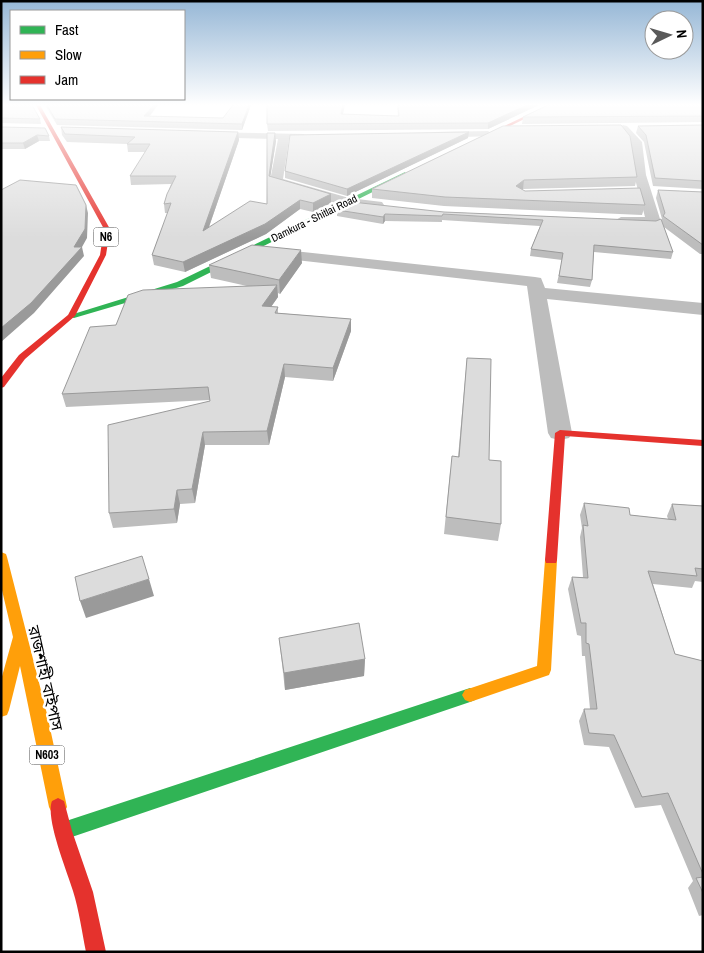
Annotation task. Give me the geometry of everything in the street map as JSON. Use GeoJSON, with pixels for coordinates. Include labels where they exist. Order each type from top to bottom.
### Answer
{"type":"FeatureCollection","features":[{"type":"Feature","properties":{"kind":"main road","name":"N6"},"geometry":{"type":"LineString","coordinates":[[1,367],[22,357],[71,316],[103,255],[108,229],[67,149]]}},
{"type":"Feature","properties":{"kind":"main road","name":"Damkura - Shitlai Road"},"geometry":{"type":"LineString","coordinates":[[71,316],[180,284],[418,168]]}},
{"type":"Feature","properties":{"kind":"main road"},"geometry":{"type":"LineString","coordinates":[[1,385],[22,357]]}},
{"type":"Feature","properties":{"kind":"main road"},"geometry":{"type":"LineString","coordinates":[[63,831],[544,670],[560,433],[703,443]]}},
{"type":"Feature","properties":{"kind":"main road","name":"রাজশাহী বাইপাস"},"geometry":{"type":"LineString","coordinates":[[1,557],[39,714],[63,831],[83,892],[96,952]]}},
{"type":"Feature","properties":{"kind":"main road","name":"N603"},"geometry":{"type":"LineString","coordinates":[[1,710],[20,636]]}},
{"type":"Feature","properties":{"kind":"street"},"geometry":{"type":"LineString","coordinates":[[282,149],[276,181],[348,202],[389,206]]}},
{"type":"Feature","properties":{"kind":"street"},"geometry":{"type":"LineString","coordinates":[[605,220],[654,222],[652,192],[640,175],[637,149]]}},
{"type":"Feature","properties":{"kind":"street"},"geometry":{"type":"LineString","coordinates":[[626,192],[652,192]]}},
{"type":"Feature","properties":{"kind":"street"},"geometry":{"type":"LineString","coordinates":[[246,251],[535,282],[560,433]]}},
{"type":"Feature","properties":{"kind":"street"},"geometry":{"type":"LineString","coordinates":[[537,293],[703,309]]}},
{"type":"Feature","properties":{"kind":"building"},"geometry":{"type":"Polygon","coordinates":[[[147,149],[232,149],[203,231],[250,201],[267,204],[267,149],[273,149],[269,176],[331,194],[313,203],[300,200],[265,224],[183,262],[152,255],[171,203],[164,204],[167,194],[176,176],[130,176],[147,149]]]}},
{"type":"Feature","properties":{"kind":"building"},"geometry":{"type":"Polygon","coordinates":[[[288,149],[432,149],[347,189],[285,171],[288,149]]]}},
{"type":"Feature","properties":{"kind":"building"},"geometry":{"type":"Polygon","coordinates":[[[454,149],[632,149],[637,177],[524,180],[516,186],[525,191],[640,188],[645,205],[445,197],[372,189],[454,149]]]}},
{"type":"Feature","properties":{"kind":"building"},"geometry":{"type":"Polygon","coordinates":[[[649,149],[703,149],[703,181],[655,178],[649,149]]]}},
{"type":"Feature","properties":{"kind":"building"},"geometry":{"type":"Polygon","coordinates":[[[20,180],[76,185],[86,205],[85,229],[74,247],[82,247],[31,303],[1,328],[1,190],[20,180]]]}},
{"type":"Feature","properties":{"kind":"building"},"geometry":{"type":"Polygon","coordinates":[[[658,190],[703,192],[703,245],[663,216],[665,213],[658,190]]]}},
{"type":"Feature","properties":{"kind":"building"},"geometry":{"type":"Polygon","coordinates":[[[352,202],[444,212],[656,221],[661,219],[673,252],[594,245],[592,280],[559,276],[563,253],[531,249],[543,220],[443,214],[442,216],[385,214],[383,217],[337,210],[352,202]]]}},
{"type":"Feature","properties":{"kind":"building"},"geometry":{"type":"Polygon","coordinates":[[[252,245],[301,250],[279,280],[209,265],[252,245]]]}},
{"type":"Feature","properties":{"kind":"building"},"geometry":{"type":"Polygon","coordinates":[[[277,285],[262,306],[278,307],[275,313],[351,319],[333,368],[284,364],[267,431],[203,432],[192,489],[177,490],[174,509],[109,513],[108,425],[210,401],[208,387],[62,394],[90,327],[116,325],[128,295],[143,290],[277,285]]]}},
{"type":"Feature","properties":{"kind":"building"},"geometry":{"type":"Polygon","coordinates":[[[467,358],[491,359],[489,460],[501,461],[501,524],[446,517],[452,456],[459,457],[467,358]]]}},
{"type":"Feature","properties":{"kind":"building"},"geometry":{"type":"Polygon","coordinates":[[[584,503],[629,508],[630,515],[676,520],[672,504],[703,506],[703,569],[695,568],[697,576],[648,571],[675,654],[703,661],[703,874],[668,793],[642,797],[614,735],[589,733],[584,709],[597,709],[589,644],[586,643],[586,623],[581,623],[572,577],[588,578],[583,525],[588,526],[584,503]]]}},
{"type":"Feature","properties":{"kind":"building"},"geometry":{"type":"Polygon","coordinates":[[[142,556],[149,579],[80,601],[75,577],[142,556]]]}},
{"type":"Feature","properties":{"kind":"building"},"geometry":{"type":"Polygon","coordinates":[[[359,623],[365,659],[284,673],[279,638],[359,623]]]}},
{"type":"Feature","properties":{"kind":"building"},"geometry":{"type":"Polygon","coordinates":[[[703,877],[703,893],[696,878],[703,877]]]}},
{"type":"Feature","properties":{"kind":"traffic: fast"},"geometry":{"type":"LineString","coordinates":[[71,316],[180,284],[405,174]]}},
{"type":"Feature","properties":{"kind":"traffic: fast"},"geometry":{"type":"LineString","coordinates":[[63,831],[470,695]]}},
{"type":"Feature","properties":{"kind":"traffic: slow"},"geometry":{"type":"LineString","coordinates":[[1,557],[39,714],[58,807]]}},
{"type":"Feature","properties":{"kind":"traffic: slow"},"geometry":{"type":"LineString","coordinates":[[470,695],[544,670],[551,560]]}},
{"type":"Feature","properties":{"kind":"traffic: slow"},"geometry":{"type":"LineString","coordinates":[[1,710],[19,640]]}},
{"type":"Feature","properties":{"kind":"traffic: jam"},"geometry":{"type":"LineString","coordinates":[[1,385],[22,357],[71,316],[103,255],[107,229],[63,149]]}},
{"type":"Feature","properties":{"kind":"traffic: jam"},"geometry":{"type":"LineString","coordinates":[[551,560],[560,433],[703,443]]}},
{"type":"Feature","properties":{"kind":"traffic: jam"},"geometry":{"type":"LineString","coordinates":[[58,807],[63,831],[83,892],[96,952]]}}]}
